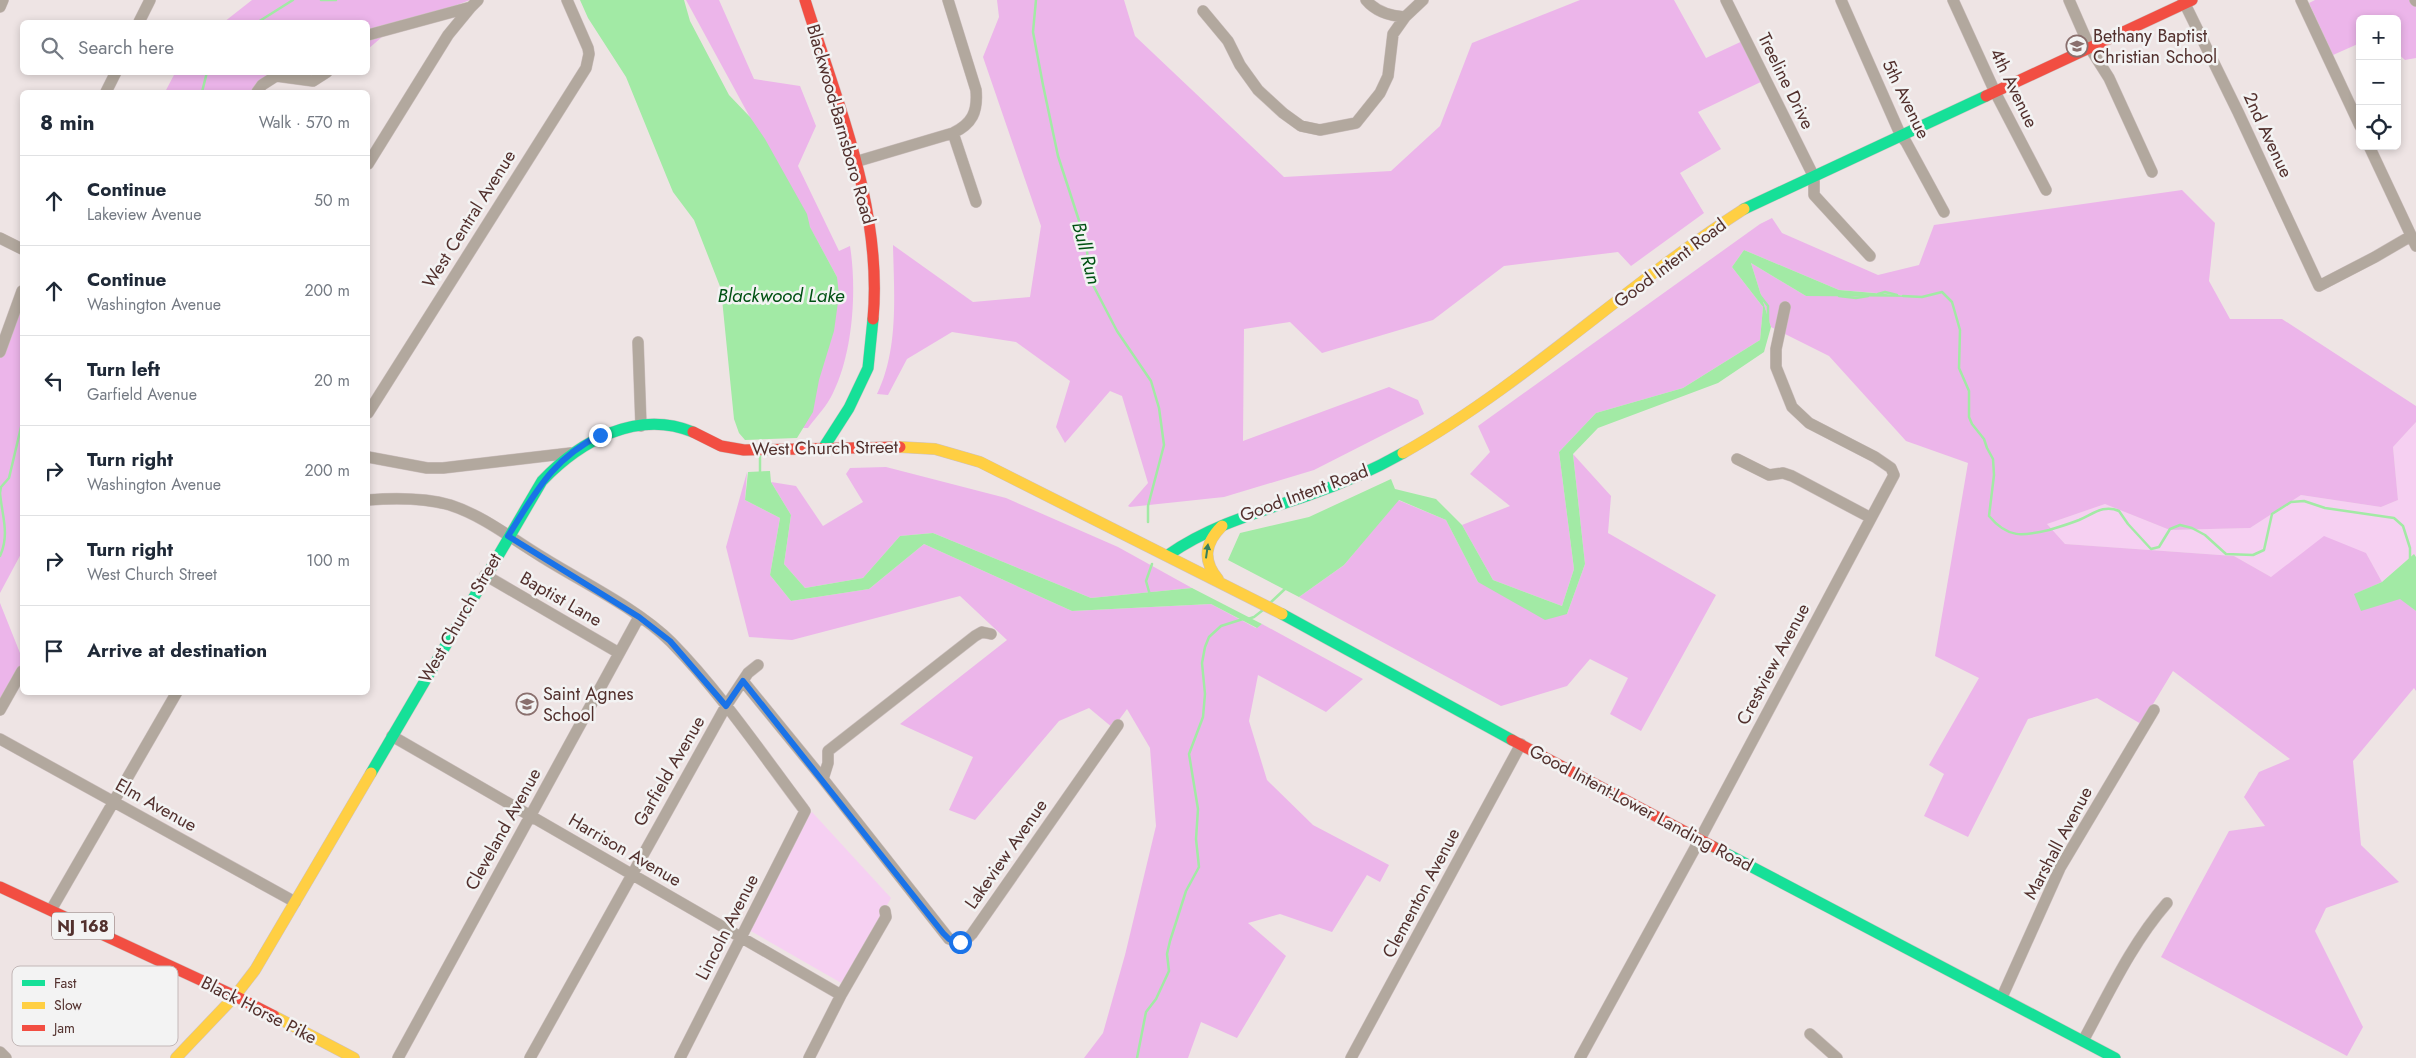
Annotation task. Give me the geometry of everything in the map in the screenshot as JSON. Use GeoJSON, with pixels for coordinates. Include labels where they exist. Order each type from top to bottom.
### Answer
{"type":"FeatureCollection","features":[{"type":"Feature","properties":{"kind":"main road","name":"Blackwood-Barnsboro Road"},"geometry":{"type":"LineString","coordinates":[[805,0],[867,203],[873,241],[873,314],[868,368],[860,387],[824,448]]}},
{"type":"Feature","properties":{"kind":"main road","name":"Good Intent Road"},"geometry":{"type":"LineString","coordinates":[[1168,555],[1196,535],[1228,521],[1340,484],[1415,447],[1458,420],[1546,357],[1709,230],[1765,197],[1814,177],[2186,1]]}},
{"type":"Feature","properties":{"kind":"main road","name":"West Church Street"},"geometry":{"type":"LineString","coordinates":[[176,1058],[235,996],[255,970],[485,575],[542,482],[557,464],[600,435],[641,426],[674,427],[687,430],[722,446],[741,449],[908,447],[956,454],[980,462],[1168,555]]}},
{"type":"Feature","properties":{"kind":"main road"},"geometry":{"type":"LineString","coordinates":[[1222,583],[1208,566],[1205,552],[1212,536],[1228,521]]}},
{"type":"Feature","properties":{"kind":"main road","name":"Good Intent-Lower Landing Road"},"geometry":{"type":"LineString","coordinates":[[1168,555],[2115,1058]]}},
{"type":"Feature","properties":{"kind":"main road","name":"Black Horse Pike"},"geometry":{"type":"LineString","coordinates":[[0,887],[171,966]]}},
{"type":"Feature","properties":{"kind":"main road","name":"Black Horse Pike"},"geometry":{"type":"LineString","coordinates":[[178,969],[235,996],[354,1058]]}},
{"type":"Feature","properties":{"kind":"street"},"geometry":{"type":"LineString","coordinates":[[0,7],[3,0]]}},
{"type":"Feature","properties":{"kind":"street"},"geometry":{"type":"LineString","coordinates":[[140,20],[150,0]]}},
{"type":"Feature","properties":{"kind":"street","name":"West Central Avenue"},"geometry":{"type":"LineString","coordinates":[[370,410],[586,68],[589,54],[567,0]]}},
{"type":"Feature","properties":{"kind":"street"},"geometry":{"type":"LineString","coordinates":[[855,162],[952,133],[961,129],[973,117],[976,98],[948,0]]}},
{"type":"Feature","properties":{"kind":"street"},"geometry":{"type":"LineString","coordinates":[[1366,0],[1373,9],[1392,16],[1405,17]]}},
{"type":"Feature","properties":{"kind":"street"},"geometry":{"type":"LineString","coordinates":[[1203,10],[1228,41],[1240,65],[1258,90],[1283,113],[1301,126],[1320,130],[1356,123],[1380,93],[1388,76],[1393,34],[1405,17],[1423,0]]}},
{"type":"Feature","properties":{"kind":"street","name":"Treeline Drive"},"geometry":{"type":"LineString","coordinates":[[1726,0],[1814,177],[1814,196],[1870,256]]}},
{"type":"Feature","properties":{"kind":"street","name":"5th Avenue"},"geometry":{"type":"LineString","coordinates":[[1841,0],[1901,136],[1944,212]]}},
{"type":"Feature","properties":{"kind":"street","name":"4th Avenue"},"geometry":{"type":"LineString","coordinates":[[1953,0],[1995,92],[2046,190]]}},
{"type":"Feature","properties":{"kind":"street"},"geometry":{"type":"LineString","coordinates":[[2069,0],[2090,48],[2108,78],[2152,172]]}},
{"type":"Feature","properties":{"kind":"street"},"geometry":{"type":"LineString","coordinates":[[2301,0],[2356,117]]}},
{"type":"Feature","properties":{"kind":"street","name":"2nd Avenue"},"geometry":{"type":"LineString","coordinates":[[2186,1],[2318,286],[2374,257],[2413,241]]}},
{"type":"Feature","properties":{"kind":"street"},"geometry":{"type":"LineString","coordinates":[[370,34],[475,3]]}},
{"type":"Feature","properties":{"kind":"street"},"geometry":{"type":"LineString","coordinates":[[370,161],[448,35],[475,3]]}},
{"type":"Feature","properties":{"kind":"street"},"geometry":{"type":"LineString","coordinates":[[107,90],[114,75]]}},
{"type":"Feature","properties":{"kind":"street"},"geometry":{"type":"LineString","coordinates":[[259,90],[266,81],[276,76],[313,82],[324,75]]}},
{"type":"Feature","properties":{"kind":"street"},"geometry":{"type":"LineString","coordinates":[[952,133],[976,202]]}},
{"type":"Feature","properties":{"kind":"street"},"geometry":{"type":"LineString","coordinates":[[2371,150],[2413,241]]}},
{"type":"Feature","properties":{"kind":"street"},"geometry":{"type":"LineString","coordinates":[[0,238],[20,248]]}},
{"type":"Feature","properties":{"kind":"street"},"geometry":{"type":"LineString","coordinates":[[0,352],[20,297]]}},
{"type":"Feature","properties":{"kind":"street","name":"Crestview Avenue"},"geometry":{"type":"LineString","coordinates":[[1580,1058],[1700,839],[1894,475],[1891,468],[1875,457],[1809,423],[1792,407],[1776,368],[1776,348],[1785,307]]}},
{"type":"Feature","properties":{"kind":"street"},"geometry":{"type":"LineString","coordinates":[[638,342],[641,426]]}},
{"type":"Feature","properties":{"kind":"street"},"geometry":{"type":"LineString","coordinates":[[370,456],[427,468],[443,468],[571,453]]}},
{"type":"Feature","properties":{"kind":"street"},"geometry":{"type":"LineString","coordinates":[[1737,458],[1769,475],[1782,473],[1792,476],[1871,518]]}},
{"type":"Feature","properties":{"kind":"street"},"geometry":{"type":"LineString","coordinates":[[370,500],[387,499],[448,505],[479,516],[639,617],[670,641],[726,706]]}},
{"type":"Feature","properties":{"kind":"street","name":"Baptist Lane"},"geometry":{"type":"LineString","coordinates":[[485,575],[620,653]]}},
{"type":"Feature","properties":{"kind":"street","name":"Cleveland Avenue"},"geometry":{"type":"LineString","coordinates":[[398,1058],[639,617]]}},
{"type":"Feature","properties":{"kind":"street"},"geometry":{"type":"LineString","coordinates":[[823,779],[828,763],[828,751],[975,636],[982,632],[991,634]]}},
{"type":"Feature","properties":{"kind":"street","name":"Garfield Avenue"},"geometry":{"type":"LineString","coordinates":[[530,1058],[726,706],[748,673],[758,665]]}},
{"type":"Feature","properties":{"kind":"street"},"geometry":{"type":"LineString","coordinates":[[0,710],[20,675]]}},
{"type":"Feature","properties":{"kind":"street"},"geometry":{"type":"LineString","coordinates":[[743,681],[823,779]]}},
{"type":"Feature","properties":{"kind":"street"},"geometry":{"type":"LineString","coordinates":[[51,910],[175,695]]}},
{"type":"Feature","properties":{"kind":"street","name":"Lincoln Avenue"},"geometry":{"type":"LineString","coordinates":[[680,1058],[804,811],[726,706]]}},
{"type":"Feature","properties":{"kind":"street","name":"Marshall Avenue"},"geometry":{"type":"LineString","coordinates":[[2002,997],[2060,868],[2154,710]]}},
{"type":"Feature","properties":{"kind":"street","name":"Lakeview Avenue"},"geometry":{"type":"LineString","coordinates":[[823,779],[949,939],[960,942],[966,940],[1118,725]]}},
{"type":"Feature","properties":{"kind":"street","name":"Harrison Avenue"},"geometry":{"type":"LineString","coordinates":[[392,736],[841,995]]}},
{"type":"Feature","properties":{"kind":"street","name":"Elm Avenue"},"geometry":{"type":"LineString","coordinates":[[0,739],[295,902]]}},
{"type":"Feature","properties":{"kind":"street","name":"Clementon Avenue"},"geometry":{"type":"LineString","coordinates":[[1352,1058],[1521,744]]}},
{"type":"Feature","properties":{"kind":"street"},"geometry":{"type":"LineString","coordinates":[[2083,1041],[2128,958],[2154,918],[2167,903]]}},
{"type":"Feature","properties":{"kind":"street"},"geometry":{"type":"LineString","coordinates":[[809,1058],[841,995],[886,917],[885,912]]}},
{"type":"Feature","properties":{"kind":"street"},"geometry":{"type":"LineString","coordinates":[[1810,1034],[1837,1058]]}},
{"type":"Feature","properties":{"kind":"street"},"geometry":{"type":"LineString","coordinates":[[0,1052],[6,1058]]}},
{"type":"Feature","properties":{"kind":"shaded area"},"geometry":{"type":"Polygon","coordinates":[[[252,0],[470,0],[389,31],[370,47],[370,20],[227,20],[252,0]]]}},
{"type":"Feature","properties":{"kind":"shaded area"},"geometry":{"type":"Polygon","coordinates":[[[686,0],[719,0],[754,79],[800,86],[816,126],[798,166],[839,251],[850,246],[853,301],[849,341],[840,377],[828,402],[808,428],[800,428],[837,277],[686,0]]]}},
{"type":"Feature","properties":{"kind":"shaded area"},"geometry":{"type":"Polygon","coordinates":[[[997,0],[1124,0],[1135,36],[1284,177],[1391,171],[1440,126],[1472,43],[1580,0],[1674,0],[1706,58],[1749,38],[1767,79],[1698,112],[1721,149],[1680,173],[1704,213],[1631,266],[1618,252],[1504,266],[1433,320],[1322,353],[1290,322],[1244,329],[1243,441],[1389,387],[1418,400],[1424,414],[1314,470],[1224,497],[1130,507],[1128,506],[1148,483],[1122,396],[1110,391],[1065,443],[1056,427],[1070,381],[1016,342],[952,332],[907,359],[888,395],[877,394],[889,359],[892,340],[894,321],[893,245],[973,302],[1030,297],[1041,226],[983,57],[999,17],[997,0]]]}},
{"type":"Feature","properties":{"kind":"shaded area"},"geometry":{"type":"Polygon","coordinates":[[[2315,0],[2416,0],[2416,58],[2405,60],[2401,56],[2401,15],[2356,15],[2356,45],[2333,55],[2309,3],[2315,0]]]}},
{"type":"Feature","properties":{"kind":"shaded area"},"geometry":{"type":"Polygon","coordinates":[[[174,75],[266,75],[260,90],[166,90],[174,75]]]}},
{"type":"Feature","properties":{"kind":"shaded area"},"geometry":{"type":"Polygon","coordinates":[[[2182,190],[2215,223],[2209,281],[2230,319],[2282,319],[2416,406],[2416,422],[2393,447],[2398,500],[2381,507],[2301,495],[2250,528],[2170,530],[2105,504],[2047,524],[2065,544],[2234,556],[2271,577],[2324,536],[2366,553],[2382,582],[2355,594],[2401,599],[2416,611],[2416,691],[2414,688],[2353,761],[2361,845],[2399,882],[2326,908],[2315,931],[2363,1027],[2347,1056],[2161,957],[2229,831],[2265,826],[2244,797],[2259,772],[2290,759],[2173,671],[2141,724],[2097,698],[2028,719],[1968,837],[1924,816],[1944,774],[1929,765],[1979,678],[1935,656],[1968,463],[1906,441],[1829,356],[1771,327],[1751,263],[1806,296],[1912,296],[1839,290],[1744,250],[1732,267],[1763,307],[1760,340],[1683,388],[1596,413],[1559,452],[1574,569],[1562,606],[1493,580],[1462,525],[1510,506],[1470,474],[1490,452],[1478,426],[1760,224],[1772,218],[1782,233],[1878,275],[1919,265],[1934,225],[2182,190]]]}},
{"type":"Feature","properties":{"kind":"shaded area"},"geometry":{"type":"Polygon","coordinates":[[[20,288],[20,556],[0,593],[0,349],[20,288]]]}},
{"type":"Feature","properties":{"kind":"shaded area"},"geometry":{"type":"Polygon","coordinates":[[[2416,422],[2416,557],[2414,554],[2382,582],[2366,553],[2271,577],[2234,556],[2065,544],[2047,524],[2105,504],[2170,530],[2250,528],[2301,495],[2381,507],[2398,500],[2393,447],[2416,422]]]}},
{"type":"Feature","properties":{"kind":"shaded area"},"geometry":{"type":"Polygon","coordinates":[[[1573,454],[1611,496],[1608,533],[1716,595],[1641,731],[1610,714],[1628,678],[1590,659],[1567,686],[1501,706],[1299,597],[1344,565],[1398,500],[1446,520],[1478,582],[1567,614],[1585,564],[1573,454]]]}},
{"type":"Feature","properties":{"kind":"shaded area"},"geometry":{"type":"Polygon","coordinates":[[[886,467],[1006,498],[1118,547],[1192,588],[1091,598],[933,533],[900,536],[863,578],[805,588],[784,564],[791,515],[771,482],[796,486],[823,526],[863,502],[846,474],[850,468],[886,467]]]}},
{"type":"Feature","properties":{"kind":"shaded area"},"geometry":{"type":"Polygon","coordinates":[[[747,472],[745,500],[780,518],[770,575],[791,601],[869,589],[924,544],[1072,611],[1211,604],[1256,628],[1262,624],[1363,679],[1326,712],[1258,675],[1249,721],[1267,780],[1313,825],[1389,865],[1380,882],[1367,875],[1332,932],[1280,914],[1248,923],[1286,956],[1237,1038],[1201,1022],[1188,1058],[1084,1058],[1103,1033],[1125,955],[1156,826],[1150,748],[1127,709],[1113,728],[1089,708],[1059,721],[975,820],[949,810],[973,757],[900,724],[1007,640],[960,596],[792,640],[749,637],[726,547],[747,472]]]}},
{"type":"Feature","properties":{"kind":"shaded area"},"geometry":{"type":"Polygon","coordinates":[[[0,603],[20,653],[20,673],[0,707],[0,603]]]}},
{"type":"Feature","properties":{"kind":"shaded area"},"geometry":{"type":"Polygon","coordinates":[[[812,812],[891,898],[843,984],[749,930],[808,816],[812,812]]]}},
{"type":"Feature","properties":{"kind":"water","name":"Blackwood Lake"},"geometry":{"type":"Polygon","coordinates":[[[580,0],[684,0],[690,21],[729,95],[750,117],[765,139],[807,214],[810,227],[837,277],[839,295],[834,331],[819,380],[813,412],[797,438],[745,440],[739,433],[734,419],[721,289],[694,220],[673,192],[626,77],[588,18],[580,0]]]}},
{"type":"Feature","properties":{"kind":"water"},"geometry":{"type":"Polygon","coordinates":[[[1744,250],[1839,290],[1921,297],[1806,296],[1751,263],[1771,327],[1764,352],[1718,383],[1598,428],[1573,454],[1585,564],[1567,614],[1545,620],[1478,582],[1446,520],[1399,500],[1344,565],[1299,597],[1228,560],[1240,533],[1309,517],[1391,479],[1395,489],[1436,499],[1462,525],[1493,580],[1562,606],[1574,569],[1559,452],[1596,413],[1683,388],[1760,340],[1763,307],[1732,267],[1744,250]]]}},
{"type":"Feature","properties":{"kind":"water"},"geometry":{"type":"Polygon","coordinates":[[[770,471],[771,482],[791,515],[784,564],[805,588],[863,578],[900,536],[933,533],[1091,598],[1192,588],[1262,624],[1257,628],[1211,604],[1072,611],[924,544],[869,589],[791,601],[770,575],[780,518],[745,500],[748,472],[770,471]]]}},
{"type":"Feature","properties":{"kind":"water"},"geometry":{"type":"Polygon","coordinates":[[[2414,554],[2416,557],[2416,611],[2400,599],[2361,611],[2354,594],[2382,582],[2414,554]]]}},
{"type":"Feature","properties":{"kind":"waterway"},"geometry":{"type":"LineString","coordinates":[[261,20],[293,0]]}},
{"type":"Feature","properties":{"kind":"waterway"},"geometry":{"type":"LineString","coordinates":[[321,0],[336,0]]}},
{"type":"Feature","properties":{"kind":"waterway","name":"Bull Run"},"geometry":{"type":"LineString","coordinates":[[1036,0],[1033,32],[1043,85],[1058,156],[1085,239],[1092,283],[1117,331],[1151,381],[1159,408],[1164,445],[1148,506],[1148,522]]}},
{"type":"Feature","properties":{"kind":"waterway"},"geometry":{"type":"LineString","coordinates":[[202,90],[206,75]]}},
{"type":"Feature","properties":{"kind":"waterway"},"geometry":{"type":"LineString","coordinates":[[1878,294],[1885,292],[1897,295]]}},
{"type":"Feature","properties":{"kind":"waterway"},"geometry":{"type":"LineString","coordinates":[[1903,296],[1922,297],[1942,292],[1952,302],[1960,330],[1959,368],[1969,391],[1969,417],[1984,439],[1993,459],[1994,475],[1989,516],[2003,529],[2016,534],[2031,534],[2068,524],[2103,509],[2114,509],[2119,511],[2151,549],[2159,547],[2170,529],[2180,525],[2192,528],[2205,535],[2226,554],[2253,555],[2264,550],[2272,514],[2291,502],[2304,501],[2325,508],[2394,518],[2403,526],[2410,548],[2410,560]]}},
{"type":"Feature","properties":{"kind":"waterway"},"geometry":{"type":"LineString","coordinates":[[1758,293],[1768,306],[1768,322]]}},
{"type":"Feature","properties":{"kind":"waterway"},"geometry":{"type":"LineString","coordinates":[[1839,296],[1856,298],[1868,296]]}},
{"type":"Feature","properties":{"kind":"waterway"},"geometry":{"type":"LineString","coordinates":[[0,493],[1,487],[9,478],[20,431]]}},
{"type":"Feature","properties":{"kind":"waterway"},"geometry":{"type":"LineString","coordinates":[[760,454],[760,474]]}},
{"type":"Feature","properties":{"kind":"waterway"},"geometry":{"type":"LineString","coordinates":[[0,493],[5,532],[0,556]]}},
{"type":"Feature","properties":{"kind":"waterway","name":"Bull Run"},"geometry":{"type":"LineString","coordinates":[[1150,595],[1146,581],[1152,564]]}},
{"type":"Feature","properties":{"kind":"waterway"},"geometry":{"type":"LineString","coordinates":[[1270,603],[1286,588]]}},
{"type":"Feature","properties":{"kind":"waterway"},"geometry":{"type":"LineString","coordinates":[[1248,619],[1263,610]]}},
{"type":"Feature","properties":{"kind":"waterway"},"geometry":{"type":"LineString","coordinates":[[1137,1058],[1146,1012],[1156,999],[1169,971],[1167,954],[1170,941],[1186,891],[1199,867],[1196,839],[1198,809],[1189,754],[1203,717],[1205,694],[1202,663],[1205,647],[1209,637],[1221,626],[1243,619]]}},
{"type":"Feature","properties":{"kind":"traffic: fast"},"geometry":{"type":"LineString","coordinates":[[1744,209],[1986,96]]}},
{"type":"Feature","properties":{"kind":"traffic: fast"},"geometry":{"type":"LineString","coordinates":[[824,447],[849,408],[868,368],[873,319]]}},
{"type":"Feature","properties":{"kind":"traffic: fast"},"geometry":{"type":"LineString","coordinates":[[371,773],[542,481],[574,453],[611,433],[651,424],[672,426],[693,432]]}},
{"type":"Feature","properties":{"kind":"traffic: fast"},"geometry":{"type":"LineString","coordinates":[[1168,555],[1218,527],[1333,486],[1369,471],[1403,453]]}},
{"type":"Feature","properties":{"kind":"traffic: fast"},"geometry":{"type":"LineString","coordinates":[[1282,614],[1512,740]]}},
{"type":"Feature","properties":{"kind":"traffic: fast"},"geometry":{"type":"LineString","coordinates":[[1714,847],[2115,1058]]}},
{"type":"Feature","properties":{"kind":"traffic: slow"},"geometry":{"type":"LineString","coordinates":[[1403,453],[1448,426],[1533,366],[1658,269],[1744,209]]}},
{"type":"Feature","properties":{"kind":"traffic: slow"},"geometry":{"type":"LineString","coordinates":[[900,447],[935,449],[980,462],[1282,614]]}},
{"type":"Feature","properties":{"kind":"traffic: slow"},"geometry":{"type":"LineString","coordinates":[[1218,579],[1209,565],[1208,552],[1212,539],[1222,526]]}},
{"type":"Feature","properties":{"kind":"traffic: slow"},"geometry":{"type":"LineString","coordinates":[[235,996],[255,970],[371,773]]}},
{"type":"Feature","properties":{"kind":"traffic: slow"},"geometry":{"type":"LineString","coordinates":[[176,1058],[235,996]]}},
{"type":"Feature","properties":{"kind":"traffic: slow"},"geometry":{"type":"LineString","coordinates":[[274,1016],[354,1058]]}},
{"type":"Feature","properties":{"kind":"traffic: jam"},"geometry":{"type":"LineString","coordinates":[[805,0],[855,157],[864,197],[871,237],[874,278],[873,319]]}},
{"type":"Feature","properties":{"kind":"traffic: jam"},"geometry":{"type":"LineString","coordinates":[[1986,96],[2192,0]]}},
{"type":"Feature","properties":{"kind":"traffic: jam"},"geometry":{"type":"LineString","coordinates":[[693,432],[721,446],[744,450],[900,447]]}},
{"type":"Feature","properties":{"kind":"traffic: jam"},"geometry":{"type":"LineString","coordinates":[[1512,740],[1714,847]]}},
{"type":"Feature","properties":{"kind":"traffic: jam"},"geometry":{"type":"LineString","coordinates":[[0,887],[170,966]]}},
{"type":"Feature","properties":{"kind":"traffic: jam"},"geometry":{"type":"LineString","coordinates":[[178,970],[274,1016]]}},
{"type":"Feature","properties":{"kind":"place","name":"Bethany Baptist Christian School"},"geometry":{"type":"Point","coordinates":[2077,46]}},
{"type":"Feature","properties":{"kind":"place","name":"Saint Agnes School"},"geometry":{"type":"Point","coordinates":[527,704]}},
{"type":"Feature","properties":{"kind":"route"},"geometry":{"type":"LineString","coordinates":[[600,435],[584,443],[557,464],[542,482],[508,536],[639,617],[670,641],[726,706],[743,681],[823,779],[943,933],[949,939],[960,942]]}}]}
